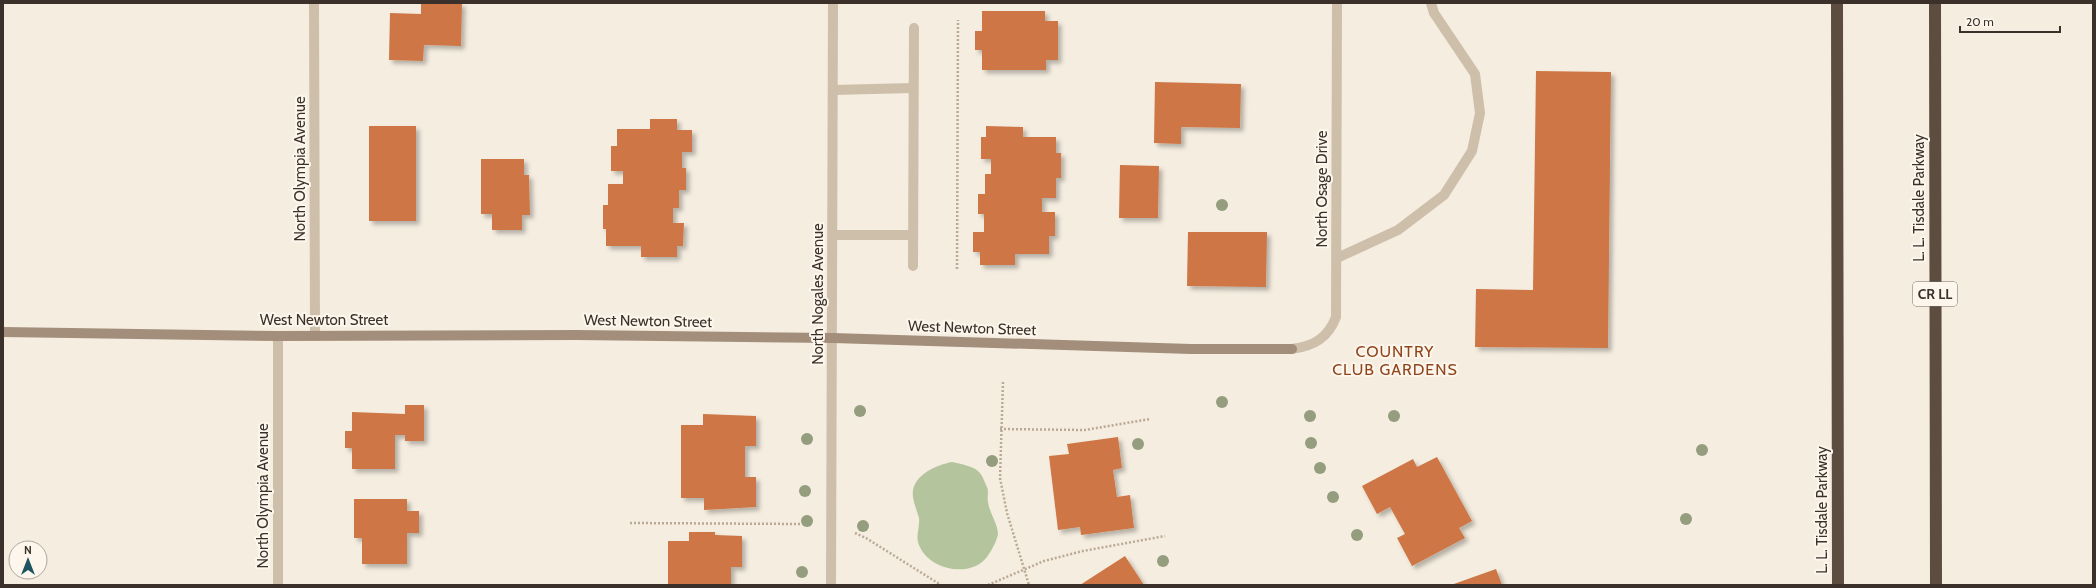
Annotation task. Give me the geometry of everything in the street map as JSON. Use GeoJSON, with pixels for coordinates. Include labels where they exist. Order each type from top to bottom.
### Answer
{"type":"FeatureCollection","features":[{"type":"Feature","properties":{"kind":"highway","name":"L. L. Tisdale Parkway"},"geometry":{"type":"LineString","coordinates":[[1837,3],[1838,585]]}},
{"type":"Feature","properties":{"kind":"highway","name":"L. L. Tisdale Parkway"},"geometry":{"type":"LineString","coordinates":[[1935,3],[1936,585]]}},
{"type":"Feature","properties":{"kind":"street","name":"North Olympia Avenue"},"geometry":{"type":"LineString","coordinates":[[314,3],[315,336]]}},
{"type":"Feature","properties":{"kind":"street","name":"North Nogales Avenue"},"geometry":{"type":"LineString","coordinates":[[831,585],[833,3]]}},
{"type":"Feature","properties":{"kind":"street","name":"North Osage Drive"},"geometry":{"type":"LineString","coordinates":[[1292,350],[1306,347],[1320,341],[1328,333],[1333,324],[1337,309],[1338,3]]}},
{"type":"Feature","properties":{"kind":"street"},"geometry":{"type":"LineString","coordinates":[[1337,258],[1398,230],[1444,195],[1472,151],[1480,113],[1474,74],[1434,13],[1431,3]]}},
{"type":"Feature","properties":{"kind":"street"},"geometry":{"type":"LineString","coordinates":[[913,266],[914,28]]}},
{"type":"Feature","properties":{"kind":"street"},"geometry":{"type":"LineString","coordinates":[[833,90],[913,88]]}},
{"type":"Feature","properties":{"kind":"street"},"geometry":{"type":"LineString","coordinates":[[833,235],[913,235]]}},
{"type":"Feature","properties":{"kind":"street","name":"West Newton Street"},"geometry":{"type":"LineString","coordinates":[[3,332],[278,336],[577,335],[833,338],[1191,349],[1292,350]]}},
{"type":"Feature","properties":{"kind":"street","name":"North Olympia Avenue"},"geometry":{"type":"LineString","coordinates":[[278,336],[278,585]]}},
{"type":"Feature","properties":{"kind":"path"},"geometry":{"type":"LineString","coordinates":[[957,269],[958,20]]}},
{"type":"Feature","properties":{"kind":"path"},"geometry":{"type":"LineString","coordinates":[[1003,382],[1000,429],[1000,478],[1007,513],[1029,585]]}},
{"type":"Feature","properties":{"kind":"path"},"geometry":{"type":"LineString","coordinates":[[1000,429],[1085,430],[1150,419]]}},
{"type":"Feature","properties":{"kind":"path"},"geometry":{"type":"LineString","coordinates":[[630,523],[802,524]]}},
{"type":"Feature","properties":{"kind":"path"},"geometry":{"type":"LineString","coordinates":[[832,524],[866,538],[941,585]]}},
{"type":"Feature","properties":{"kind":"path"},"geometry":{"type":"LineString","coordinates":[[988,585],[1044,561],[1083,551],[1165,536]]}},
{"type":"Feature","properties":{"kind":"green space"},"geometry":{"type":"Polygon","coordinates":[[[952,462],[971,467],[981,475],[988,489],[989,506],[998,530],[996,541],[992,549],[982,562],[973,567],[962,569],[951,569],[940,565],[930,560],[923,552],[918,542],[919,518],[913,497],[913,490],[920,477],[932,469],[952,462]]]}},
{"type":"Feature","properties":{"kind":"building"},"geometry":{"type":"Polygon","coordinates":[[[421,3],[462,3],[461,46],[424,45],[423,61],[389,60],[390,13],[421,14],[421,3]]]}},
{"type":"Feature","properties":{"kind":"building"},"geometry":{"type":"Polygon","coordinates":[[[982,11],[1045,11],[1045,21],[1058,21],[1058,60],[1046,60],[1046,70],[982,70],[982,50],[975,50],[975,31],[982,31],[982,11]]]}},
{"type":"Feature","properties":{"kind":"building"},"geometry":{"type":"Polygon","coordinates":[[[1536,71],[1611,72],[1608,348],[1475,347],[1476,289],[1533,290],[1536,71]]]}},
{"type":"Feature","properties":{"kind":"building"},"geometry":{"type":"Polygon","coordinates":[[[1155,82],[1241,84],[1240,128],[1181,127],[1181,144],[1154,143],[1155,82]]]}},
{"type":"Feature","properties":{"kind":"building"},"geometry":{"type":"Polygon","coordinates":[[[650,119],[677,119],[677,130],[692,130],[692,152],[682,152],[682,168],[686,168],[686,190],[679,190],[679,208],[673,208],[673,223],[684,223],[683,246],[677,246],[677,257],[641,257],[641,246],[606,246],[606,229],[603,229],[603,205],[608,205],[608,184],[623,184],[623,171],[611,171],[611,146],[617,146],[617,129],[650,129],[650,119]]]}},
{"type":"Feature","properties":{"kind":"building"},"geometry":{"type":"Polygon","coordinates":[[[369,126],[416,126],[416,221],[369,221],[369,126]]]}},
{"type":"Feature","properties":{"kind":"building"},"geometry":{"type":"Polygon","coordinates":[[[986,126],[1023,127],[1023,137],[1056,137],[1056,153],[1061,153],[1061,178],[1056,178],[1056,198],[1042,198],[1042,212],[1055,212],[1055,236],[1049,236],[1049,254],[1015,254],[1015,265],[980,265],[980,252],[973,252],[973,232],[984,232],[984,214],[978,214],[978,194],[985,194],[985,174],[991,174],[991,159],[981,159],[981,137],[986,137],[986,126]]]}},
{"type":"Feature","properties":{"kind":"building"},"geometry":{"type":"Polygon","coordinates":[[[481,159],[524,159],[524,175],[529,175],[530,215],[522,215],[522,230],[492,230],[492,214],[481,214],[481,159]]]}},
{"type":"Feature","properties":{"kind":"building"},"geometry":{"type":"Polygon","coordinates":[[[1120,165],[1159,166],[1158,218],[1119,218],[1120,165]]]}},
{"type":"Feature","properties":{"kind":"building"},"geometry":{"type":"Polygon","coordinates":[[[1188,232],[1267,232],[1266,287],[1187,286],[1188,232]]]}},
{"type":"Feature","properties":{"kind":"building"},"geometry":{"type":"Polygon","coordinates":[[[405,405],[424,405],[424,441],[405,441],[405,435],[395,435],[395,469],[352,469],[352,448],[345,448],[345,431],[352,431],[352,412],[405,414],[405,405]]]}},
{"type":"Feature","properties":{"kind":"building"},"geometry":{"type":"Polygon","coordinates":[[[703,414],[756,416],[756,446],[745,446],[745,477],[756,477],[756,507],[704,510],[704,498],[681,498],[681,425],[703,425],[703,414]]]}},
{"type":"Feature","properties":{"kind":"building"},"geometry":{"type":"Polygon","coordinates":[[[1118,437],[1122,468],[1113,470],[1117,497],[1130,495],[1134,528],[1081,535],[1080,527],[1058,530],[1049,456],[1069,454],[1067,444],[1118,437]]]}},
{"type":"Feature","properties":{"kind":"building"},"geometry":{"type":"Polygon","coordinates":[[[1437,457],[1472,521],[1459,528],[1465,538],[1412,566],[1397,538],[1405,534],[1390,507],[1377,514],[1362,486],[1413,459],[1417,467],[1437,457]]]}},
{"type":"Feature","properties":{"kind":"building"},"geometry":{"type":"Polygon","coordinates":[[[354,499],[407,499],[407,511],[419,511],[419,533],[407,533],[407,564],[362,564],[362,538],[354,538],[354,499]]]}},
{"type":"Feature","properties":{"kind":"building"},"geometry":{"type":"Polygon","coordinates":[[[689,532],[715,532],[715,535],[742,536],[742,567],[731,567],[731,585],[668,585],[668,541],[689,541],[689,532]]]}},
{"type":"Feature","properties":{"kind":"building"},"geometry":{"type":"Polygon","coordinates":[[[1125,556],[1144,585],[1080,585],[1125,556]]]}},
{"type":"Feature","properties":{"kind":"building"},"geometry":{"type":"Polygon","coordinates":[[[1496,569],[1502,585],[1451,585],[1496,569]]]}},
{"type":"Feature","properties":{"kind":"district","name":"COUNTRY CLUB GARDENS"},"geometry":{"type":"Point","coordinates":[1395,360]}}]}
